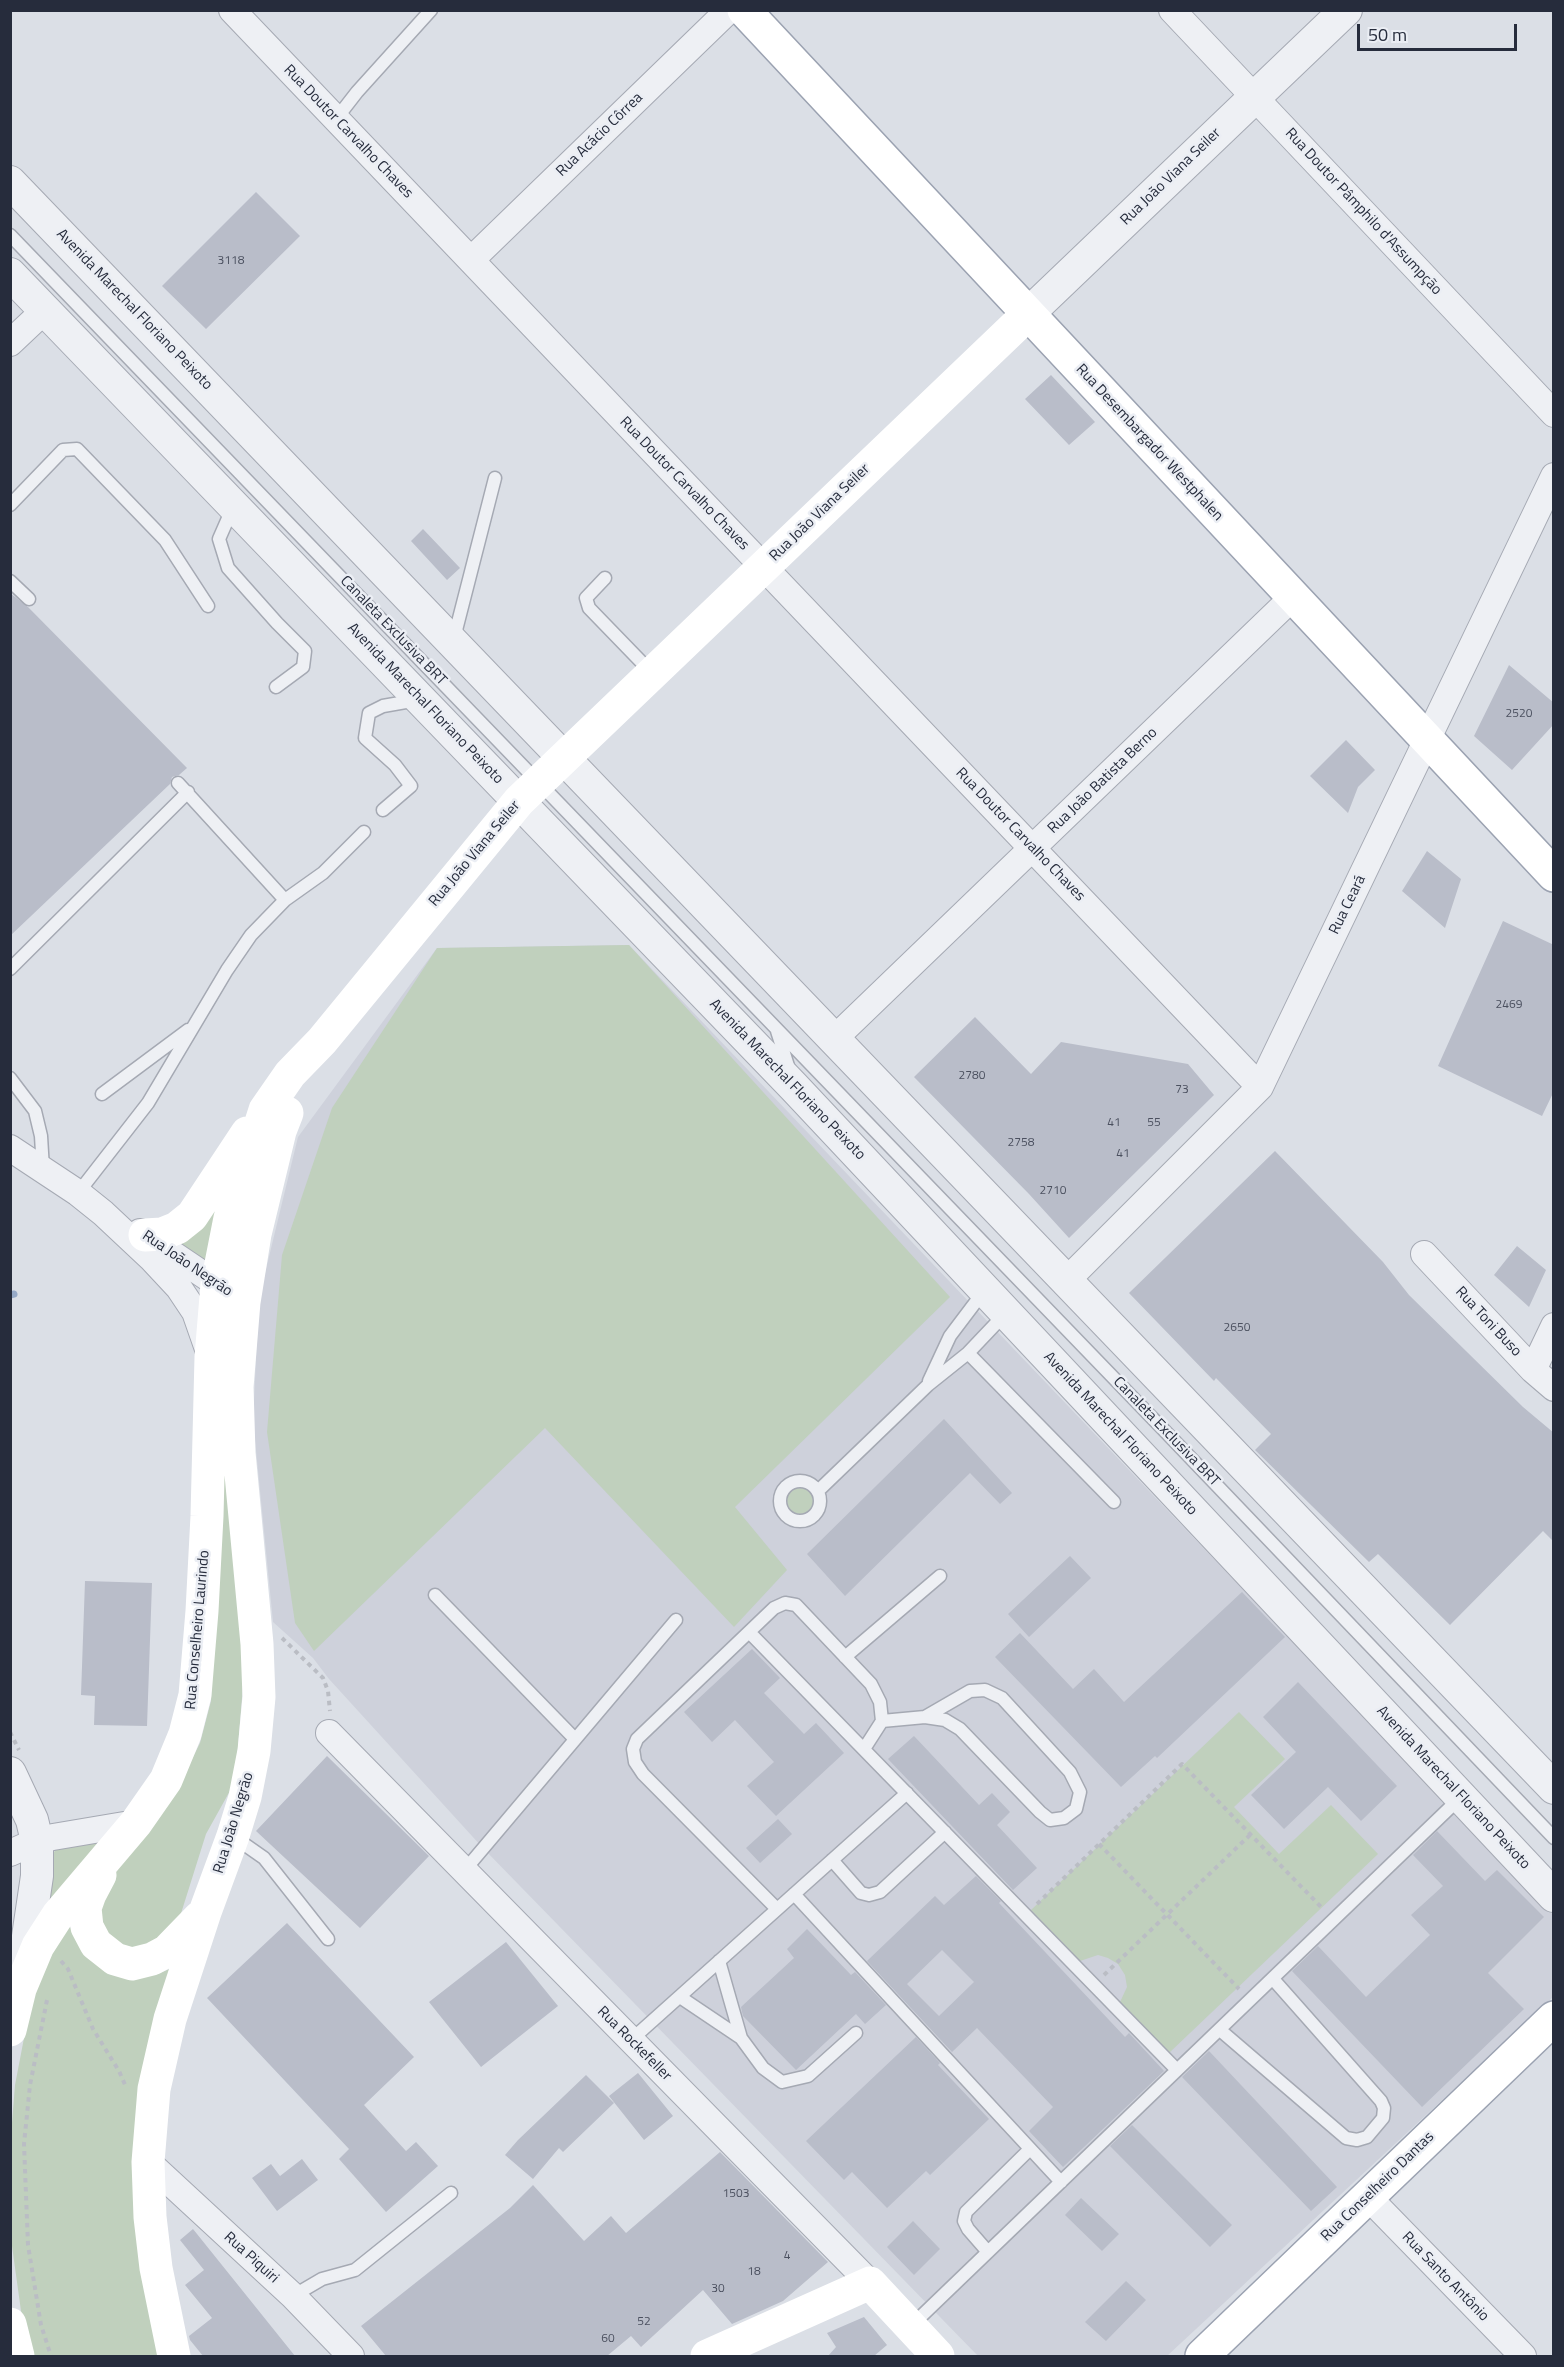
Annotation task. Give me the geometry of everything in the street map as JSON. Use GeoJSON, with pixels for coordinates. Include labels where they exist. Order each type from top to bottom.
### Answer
{"type":"FeatureCollection","features":[{"type":"Feature","properties":{"kind":"main road","name":"Rua Desembargador Westphalen"},"geometry":{"type":"LineString","coordinates":[[744,10],[1554,875]]}},
{"type":"Feature","properties":{"kind":"main road","name":"Rua João Viana Seiler"},"geometry":{"type":"LineString","coordinates":[[217,1284],[230,1218],[265,1110],[290,1074],[322,1041],[529,791],[1028,314]]}},
{"type":"Feature","properties":{"kind":"main road","name":"Rua João Viana Seiler"},"geometry":{"type":"LineString","coordinates":[[244,1302],[255,1234],[280,1131],[298,1084],[322,1041]]}},
{"type":"Feature","properties":{"kind":"main road"},"geometry":{"type":"LineString","coordinates":[[145,1235],[162,1234],[177,1228],[192,1216],[230,1155],[265,1110]]}},
{"type":"Feature","properties":{"kind":"main road","name":"Rua Conselheiro Laurindo"},"geometry":{"type":"LineString","coordinates":[[10,2030],[34,1992],[38,1946],[58,1915],[126,1834],[166,1780],[185,1734],[195,1695],[202,1611],[211,1357],[217,1284]]}},
{"type":"Feature","properties":{"kind":"main road","name":"Rua João Negrão"},"geometry":{"type":"LineString","coordinates":[[174,2356],[156,2268],[150,2217],[148,2162],[154,2089],[170,2019],[245,1797],[254,1751],[259,1697],[255,1625],[239,1453],[237,1387],[244,1302]]}},
{"type":"Feature","properties":{"kind":"main road"},"geometry":{"type":"LineString","coordinates":[[126,1834],[90,1894],[85,1908],[87,1927],[96,1944],[115,1959],[132,1964],[152,1959],[167,1951],[205,1912]]}},
{"type":"Feature","properties":{"kind":"main road","name":"Rua Conselheiro Dantas"},"geometry":{"type":"LineString","coordinates":[[1202,2356],[1554,2018]]}},
{"type":"Feature","properties":{"kind":"main road"},"geometry":{"type":"LineString","coordinates":[[707,2356],[870,2283]]}},
{"type":"Feature","properties":{"kind":"main road","name":"Rua Rockefeller"},"geometry":{"type":"LineString","coordinates":[[870,2283],[938,2356]]}},
{"type":"Feature","properties":{"kind":"main road"},"geometry":{"type":"LineString","coordinates":[[10,2324],[18,2356]]}},
{"type":"Feature","properties":{"kind":"street","name":"Rua Doutor Carvalho Chaves"},"geometry":{"type":"LineString","coordinates":[[232,10],[1260,1087]]}},
{"type":"Feature","properties":{"kind":"street","name":"Rua Acácio Côrrea"},"geometry":{"type":"LineString","coordinates":[[471,260],[729,10]]}},
{"type":"Feature","properties":{"kind":"street","name":"Rua Doutor Pâmphilo d'Assumpção"},"geometry":{"type":"LineString","coordinates":[[1172,10],[1554,414]]}},
{"type":"Feature","properties":{"kind":"street","name":"Rua João Viana Seiler"},"geometry":{"type":"LineString","coordinates":[[1028,314],[1346,10]]}},
{"type":"Feature","properties":{"kind":"street","name":"Avenida Marechal Floriano Peixoto"},"geometry":{"type":"LineString","coordinates":[[10,182],[1554,1788]]}},
{"type":"Feature","properties":{"kind":"street","name":"Avenida Marechal Floriano Peixoto"},"geometry":{"type":"LineString","coordinates":[[10,274],[420,699],[529,791],[794,1087],[1554,1896]]}},
{"type":"Feature","properties":{"kind":"street"},"geometry":{"type":"LineString","coordinates":[[10,343],[45,310]]}},
{"type":"Feature","properties":{"kind":"street","name":"Rua Ceará"},"geometry":{"type":"LineString","coordinates":[[1066,1281],[1260,1087],[1554,476]]}},
{"type":"Feature","properties":{"kind":"street","name":"Rua João Batista Berno"},"geometry":{"type":"LineString","coordinates":[[834,1039],[1293,597]]}},
{"type":"Feature","properties":{"kind":"street","name":"Rua João Negrão"},"geometry":{"type":"LineString","coordinates":[[10,1148],[78,1193],[103,1213],[179,1288],[195,1312],[211,1357]]}},
{"type":"Feature","properties":{"kind":"street","name":"Rua João Negrão"},"geometry":{"type":"LineString","coordinates":[[103,1213],[145,1235],[244,1302]]}},
{"type":"Feature","properties":{"kind":"street","name":"Rua Toni Buso"},"geometry":{"type":"LineString","coordinates":[[1424,1254],[1533,1370],[1554,1388]]}},
{"type":"Feature","properties":{"kind":"street"},"geometry":{"type":"LineString","coordinates":[[1533,1370],[1554,1326]]}},
{"type":"Feature","properties":{"kind":"street","name":"Rua Rockefeller"},"geometry":{"type":"LineString","coordinates":[[329,1733],[870,2283]]}},
{"type":"Feature","properties":{"kind":"street"},"geometry":{"type":"LineString","coordinates":[[10,1773],[32,1820],[24,1847],[35,1887],[34,1992]]}},
{"type":"Feature","properties":{"kind":"street"},"geometry":{"type":"LineString","coordinates":[[24,1847],[126,1834]]}},
{"type":"Feature","properties":{"kind":"street","name":"Rua Piquiri"},"geometry":{"type":"LineString","coordinates":[[148,2162],[293,2296],[351,2356]]}},
{"type":"Feature","properties":{"kind":"street","name":"Rua Santo Antônio"},"geometry":{"type":"LineString","coordinates":[[1368,2197],[1523,2356]]}},
{"type":"Feature","properties":{"kind":"lane"},"geometry":{"type":"LineString","coordinates":[[336,119],[357,92],[431,10]]}},
{"type":"Feature","properties":{"kind":"lane","name":"Canaleta Exclusiva BRT"},"geometry":{"type":"LineString","coordinates":[[10,235],[529,791],[776,1027],[1554,1838]]}},
{"type":"Feature","properties":{"kind":"lane"},"geometry":{"type":"LineString","coordinates":[[10,505],[63,450],[77,449],[165,540],[208,606]]}},
{"type":"Feature","properties":{"kind":"lane"},"geometry":{"type":"LineString","coordinates":[[453,642],[495,478]]}},
{"type":"Feature","properties":{"kind":"lane"},"geometry":{"type":"LineString","coordinates":[[234,506],[219,539],[228,568],[305,651],[303,667],[276,687]]}},
{"type":"Feature","properties":{"kind":"lane"},"geometry":{"type":"LineString","coordinates":[[605,578],[586,598],[589,608],[652,673]]}},
{"type":"Feature","properties":{"kind":"lane"},"geometry":{"type":"LineString","coordinates":[[10,581],[29,599]]}},
{"type":"Feature","properties":{"kind":"lane"},"geometry":{"type":"LineString","coordinates":[[383,810],[411,786],[395,765],[365,738],[369,712],[383,706],[420,699]]}},
{"type":"Feature","properties":{"kind":"lane"},"geometry":{"type":"LineString","coordinates":[[178,783],[285,900]]}},
{"type":"Feature","properties":{"kind":"lane"},"geometry":{"type":"LineString","coordinates":[[10,969],[188,792]]}},
{"type":"Feature","properties":{"kind":"lane"},"geometry":{"type":"LineString","coordinates":[[78,1193],[148,1103],[250,936],[285,900],[323,873],[364,832]]}},
{"type":"Feature","properties":{"kind":"lane"},"geometry":{"type":"LineString","coordinates":[[102,1094],[193,1027]]}},
{"type":"Feature","properties":{"kind":"lane","name":"Canaleta Exclusiva BRT"},"geometry":{"type":"LineString","coordinates":[[776,1027],[794,1087]]}},
{"type":"Feature","properties":{"kind":"lane"},"geometry":{"type":"LineString","coordinates":[[10,1078],[35,1110],[41,1136],[43,1170]]}},
{"type":"Feature","properties":{"kind":"lane"},"geometry":{"type":"LineString","coordinates":[[928,1385],[950,1336],[985,1290]]}},
{"type":"Feature","properties":{"kind":"lane"},"geometry":{"type":"LineString","coordinates":[[819,1490],[928,1385],[968,1353],[1006,1313]]}},
{"type":"Feature","properties":{"kind":"lane"},"geometry":{"type":"LineString","coordinates":[[968,1353],[1114,1502]]}},
{"type":"Feature","properties":{"kind":"lane"},"geometry":{"type":"LineString","coordinates":[[845,1657],[940,1576]]}},
{"type":"Feature","properties":{"kind":"lane"},"geometry":{"type":"LineString","coordinates":[[435,1595],[574,1738]]}},
{"type":"Feature","properties":{"kind":"lane"},"geometry":{"type":"LineString","coordinates":[[777,1909],[643,1774],[635,1762],[633,1749],[637,1739],[774,1608],[784,1602],[796,1605],[871,1684],[880,1702],[882,1721],[864,1749]]}},
{"type":"Feature","properties":{"kind":"lane"},"geometry":{"type":"LineString","coordinates":[[464,1871],[676,1620]]}},
{"type":"Feature","properties":{"kind":"lane"},"geometry":{"type":"LineString","coordinates":[[750,1633],[1177,2070]]}},
{"type":"Feature","properties":{"kind":"lane"},"geometry":{"type":"LineString","coordinates":[[882,1721],[924,1717],[945,1720],[960,1729],[1050,1820],[1064,1818],[1076,1809],[1080,1792],[1070,1772],[1002,1698],[985,1690],[970,1691],[924,1717]]}},
{"type":"Feature","properties":{"kind":"lane"},"geometry":{"type":"LineString","coordinates":[[631,2040],[907,1793]]}},
{"type":"Feature","properties":{"kind":"lane"},"geometry":{"type":"LineString","coordinates":[[910,2327],[1461,1797]]}},
{"type":"Feature","properties":{"kind":"lane"},"geometry":{"type":"LineString","coordinates":[[832,1860],[861,1893],[869,1895],[880,1892],[945,1832]]}},
{"type":"Feature","properties":{"kind":"lane"},"geometry":{"type":"LineString","coordinates":[[233,1836],[264,1858],[328,1939]]}},
{"type":"Feature","properties":{"kind":"lane"},"geometry":{"type":"LineString","coordinates":[[794,1894],[1061,2182]]}},
{"type":"Feature","properties":{"kind":"lane"},"geometry":{"type":"LineString","coordinates":[[719,1961],[741,2038]]}},
{"type":"Feature","properties":{"kind":"lane"},"geometry":{"type":"LineString","coordinates":[[1220,2030],[1346,2138],[1357,2140],[1367,2138],[1383,2118],[1384,2108],[1381,2100],[1273,1979]]}},
{"type":"Feature","properties":{"kind":"lane"},"geometry":{"type":"LineString","coordinates":[[680,1997],[741,2038],[763,2068],[782,2082],[808,2076],[856,2033]]}},
{"type":"Feature","properties":{"kind":"lane"},"geometry":{"type":"LineString","coordinates":[[988,2252],[968,2229],[964,2221],[966,2212],[1030,2149]]}},
{"type":"Feature","properties":{"kind":"lane"},"geometry":{"type":"LineString","coordinates":[[293,2296],[322,2279],[355,2270],[452,2193]]}},
{"type":"Feature","properties":{"kind":"path"},"geometry":{"type":"LineString","coordinates":[[255,1625],[283,1638],[323,1678],[328,1691],[329,1733]]}},
{"type":"Feature","properties":{"kind":"path"},"geometry":{"type":"LineString","coordinates":[[1026,1915],[1182,1764],[1334,1920]]}},
{"type":"Feature","properties":{"kind":"path"},"geometry":{"type":"LineString","coordinates":[[1094,1985],[1251,1834]]}},
{"type":"Feature","properties":{"kind":"path"},"geometry":{"type":"LineString","coordinates":[[1099,1844],[1250,2000]]}},
{"type":"Feature","properties":{"kind":"path"},"geometry":{"type":"LineString","coordinates":[[56,1968],[59,1959],[68,1969],[93,2029],[119,2071],[130,2096]]}},
{"type":"Feature","properties":{"kind":"path"},"geometry":{"type":"LineString","coordinates":[[34,1992],[30,2085],[24,2145],[28,2246],[41,2325],[51,2356]]}},
{"type":"Feature","properties":{"kind":"shaded area"},"geometry":{"type":"Polygon","coordinates":[[[629,945],[1553,1915],[1553,1997],[1167,2356],[978,2356],[482,1847],[329,1679],[313,1658],[273,1622],[253,1420],[259,1298],[298,1137],[437,948],[629,945]]]}},
{"type":"Feature","properties":{"kind":"green space"},"geometry":{"type":"Polygon","coordinates":[[[629,945],[950,1297],[735,1507],[787,1570],[734,1627],[545,1428],[314,1651],[295,1623],[267,1432],[282,1255],[332,1108],[437,948],[629,945]]]}},
{"type":"Feature","properties":{"kind":"green space"},"geometry":{"type":"Polygon","coordinates":[[[230,1167],[207,1262],[175,1245],[230,1167]]]}},
{"type":"Feature","properties":{"kind":"green space"},"geometry":{"type":"Polygon","coordinates":[[[218,1395],[244,1674],[237,1758],[231,1789],[206,1834],[178,1923],[148,1949],[119,1946],[97,1922],[100,1892],[181,1781],[200,1743],[211,1701],[218,1395]]]}},
{"type":"Feature","properties":{"kind":"green space"},"geometry":{"type":"Polygon","coordinates":[[[800,1488],[809,1492],[813,1501],[809,1510],[800,1514],[791,1510],[787,1501],[791,1492],[800,1488]]]}},
{"type":"Feature","properties":{"kind":"green space"},"geometry":{"type":"Polygon","coordinates":[[[1239,1712],[1285,1759],[1234,1807],[1279,1854],[1331,1805],[1378,1854],[1169,2053],[1120,2002],[1127,1987],[1125,1975],[1118,1964],[1098,1955],[1080,1961],[1031,1910],[1239,1712]]]}},
{"type":"Feature","properties":{"kind":"green space"},"geometry":{"type":"Polygon","coordinates":[[[98,1842],[100,1844],[49,1907],[51,1860],[55,1850],[58,1847],[98,1842]]]}},
{"type":"Feature","properties":{"kind":"green space"},"geometry":{"type":"Polygon","coordinates":[[[70,1927],[74,1932],[155,1975],[172,1968],[155,2026],[162,2356],[32,2356],[21,2311],[12,2246],[10,2206],[10,2148],[15,2085],[33,1991],[56,1936],[70,1927]]]}},
{"type":"Feature","properties":{"kind":"building"},"geometry":{"type":"Polygon","coordinates":[[[256,192],[300,236],[206,329],[162,286],[256,192]]]}},
{"type":"Feature","properties":{"kind":"building"},"geometry":{"type":"Polygon","coordinates":[[[1051,375],[1095,422],[1069,445],[1025,399],[1051,375]]]}},
{"type":"Feature","properties":{"kind":"building"},"geometry":{"type":"Polygon","coordinates":[[[423,529],[460,568],[447,580],[411,541],[423,529]]]}},
{"type":"Feature","properties":{"kind":"building"},"geometry":{"type":"Polygon","coordinates":[[[10,593],[28,607],[187,768],[179,775],[172,777],[170,784],[10,936],[10,593]]]}},
{"type":"Feature","properties":{"kind":"building"},"geometry":{"type":"Polygon","coordinates":[[[1509,665],[1554,703],[1554,724],[1512,770],[1474,736],[1509,665]]]}},
{"type":"Feature","properties":{"kind":"building"},"geometry":{"type":"Polygon","coordinates":[[[1346,740],[1375,770],[1358,787],[1348,813],[1310,776],[1346,740]]]}},
{"type":"Feature","properties":{"kind":"building"},"geometry":{"type":"Polygon","coordinates":[[[1427,851],[1461,879],[1445,928],[1402,891],[1427,851]]]}},
{"type":"Feature","properties":{"kind":"building"},"geometry":{"type":"Polygon","coordinates":[[[1503,921],[1554,945],[1554,1091],[1542,1116],[1438,1066],[1503,921]]]}},
{"type":"Feature","properties":{"kind":"building"},"geometry":{"type":"Polygon","coordinates":[[[975,1017],[1031,1074],[1061,1042],[1188,1064],[1214,1095],[1069,1238],[914,1077],[975,1017]]]}},
{"type":"Feature","properties":{"kind":"building"},"geometry":{"type":"Polygon","coordinates":[[[1275,1151],[1383,1262],[1409,1295],[1523,1407],[1554,1433],[1554,1542],[1543,1531],[1450,1625],[1378,1554],[1369,1562],[1255,1450],[1271,1434],[1216,1378],[1214,1381],[1129,1293],[1275,1151]]]}},
{"type":"Feature","properties":{"kind":"building"},"geometry":{"type":"Polygon","coordinates":[[[1517,1246],[1546,1270],[1529,1307],[1494,1275],[1517,1246]]]}},
{"type":"Feature","properties":{"kind":"building"},"geometry":{"type":"Polygon","coordinates":[[[944,1419],[1012,1493],[1000,1504],[970,1473],[845,1596],[807,1554],[944,1419]]]}},
{"type":"Feature","properties":{"kind":"building"},"geometry":{"type":"Polygon","coordinates":[[[1070,1556],[1091,1578],[1029,1637],[1008,1614],[1070,1556]]]}},
{"type":"Feature","properties":{"kind":"building"},"geometry":{"type":"Polygon","coordinates":[[[85,1581],[152,1583],[147,1726],[94,1725],[95,1696],[81,1695],[85,1581]]]}},
{"type":"Feature","properties":{"kind":"building"},"geometry":{"type":"Polygon","coordinates":[[[1242,1592],[1285,1637],[1157,1758],[1155,1756],[1121,1787],[995,1657],[1020,1633],[1073,1689],[1094,1669],[1124,1702],[1242,1592]]]}},
{"type":"Feature","properties":{"kind":"building"},"geometry":{"type":"Polygon","coordinates":[[[752,1649],[780,1678],[764,1693],[804,1734],[816,1723],[844,1753],[776,1816],[747,1786],[774,1762],[735,1720],[712,1742],[684,1712],[752,1649]]]}},
{"type":"Feature","properties":{"kind":"building"},"geometry":{"type":"Polygon","coordinates":[[[1298,1682],[1397,1786],[1361,1821],[1328,1787],[1284,1829],[1251,1795],[1296,1752],[1263,1717],[1298,1682]]]}},
{"type":"Feature","properties":{"kind":"building"},"geometry":{"type":"Polygon","coordinates":[[[914,1736],[979,1805],[992,1793],[1010,1812],[997,1825],[1037,1868],[1013,1890],[888,1759],[914,1736]]]}},
{"type":"Feature","properties":{"kind":"building"},"geometry":{"type":"Polygon","coordinates":[[[327,1756],[429,1856],[360,1928],[256,1831],[327,1756]]]}},
{"type":"Feature","properties":{"kind":"building"},"geometry":{"type":"Polygon","coordinates":[[[778,1819],[792,1834],[760,1863],[746,1848],[778,1819]]]}},
{"type":"Feature","properties":{"kind":"building"},"geometry":{"type":"Polygon","coordinates":[[[1437,1831],[1485,1881],[1497,1870],[1544,1917],[1488,1973],[1524,2009],[1422,2107],[1292,1971],[1318,1946],[1366,1997],[1430,1935],[1411,1915],[1443,1886],[1413,1855],[1437,1831]]]}},
{"type":"Feature","properties":{"kind":"building"},"geometry":{"type":"Polygon","coordinates":[[[976,1876],[1125,2037],[1129,2033],[1164,2071],[1063,2167],[1029,2131],[1053,2107],[977,2028],[952,2052],[867,1961],[935,1896],[944,1905],[976,1876]],[[942,1950],[907,1984],[939,2016],[974,1982],[942,1950]]]}},
{"type":"Feature","properties":{"kind":"building"},"geometry":{"type":"Polygon","coordinates":[[[287,1923],[414,2057],[364,2105],[406,2151],[416,2142],[438,2166],[386,2212],[339,2159],[349,2149],[207,1998],[287,1923]]]}},
{"type":"Feature","properties":{"kind":"building"},"geometry":{"type":"Polygon","coordinates":[[[807,1929],[851,1975],[855,1972],[886,2005],[865,2024],[856,2014],[796,2070],[743,2016],[741,2007],[794,1958],[787,1949],[807,1929]]]}},
{"type":"Feature","properties":{"kind":"building"},"geometry":{"type":"Polygon","coordinates":[[[506,1942],[558,2006],[481,2067],[429,2002],[506,1942]]]}},
{"type":"Feature","properties":{"kind":"building"},"geometry":{"type":"Polygon","coordinates":[[[916,2037],[940,2063],[938,2065],[989,2119],[930,2175],[926,2171],[887,2208],[852,2172],[844,2180],[806,2141],[916,2037]]]}},
{"type":"Feature","properties":{"kind":"building"},"geometry":{"type":"Polygon","coordinates":[[[1209,2051],[1337,2187],[1311,2211],[1182,2077],[1209,2051]]]}},
{"type":"Feature","properties":{"kind":"building"},"geometry":{"type":"Polygon","coordinates":[[[638,2073],[673,2116],[644,2140],[609,2096],[638,2073]]]}},
{"type":"Feature","properties":{"kind":"building"},"geometry":{"type":"Polygon","coordinates":[[[586,2075],[614,2103],[563,2152],[559,2148],[533,2179],[505,2155],[586,2075]]]}},
{"type":"Feature","properties":{"kind":"building"},"geometry":{"type":"Polygon","coordinates":[[[1132,2125],[1232,2225],[1210,2247],[1110,2146],[1132,2125]]]}},
{"type":"Feature","properties":{"kind":"building"},"geometry":{"type":"Polygon","coordinates":[[[720,2152],[828,2262],[783,2301],[732,2324],[703,2290],[641,2347],[631,2336],[607,2356],[386,2356],[361,2326],[510,2208],[533,2185],[584,2241],[611,2216],[626,2233],[720,2152]]]}},
{"type":"Feature","properties":{"kind":"building"},"geometry":{"type":"Polygon","coordinates":[[[302,2159],[318,2180],[277,2211],[252,2178],[271,2164],[280,2176],[302,2159]]]}},
{"type":"Feature","properties":{"kind":"building"},"geometry":{"type":"Polygon","coordinates":[[[1081,2198],[1119,2234],[1102,2251],[1065,2215],[1081,2198]]]}},
{"type":"Feature","properties":{"kind":"building"},"geometry":{"type":"Polygon","coordinates":[[[913,2221],[940,2249],[914,2275],[887,2247],[913,2221]]]}},
{"type":"Feature","properties":{"kind":"building"},"geometry":{"type":"Polygon","coordinates":[[[193,2229],[295,2356],[203,2356],[190,2340],[189,2336],[212,2318],[185,2285],[204,2270],[180,2240],[193,2229]]]}},
{"type":"Feature","properties":{"kind":"building"},"geometry":{"type":"Polygon","coordinates":[[[1126,2281],[1146,2300],[1106,2341],[1085,2322],[1126,2281]]]}},
{"type":"Feature","properties":{"kind":"building"},"geometry":{"type":"Polygon","coordinates":[[[864,2317],[887,2345],[874,2356],[828,2356],[836,2347],[827,2333],[864,2317]]]}},
{"type":"Feature","properties":{"kind":"waterway"},"geometry":{"type":"LineString","coordinates":[[10,1295],[14,1294]]}}]}
